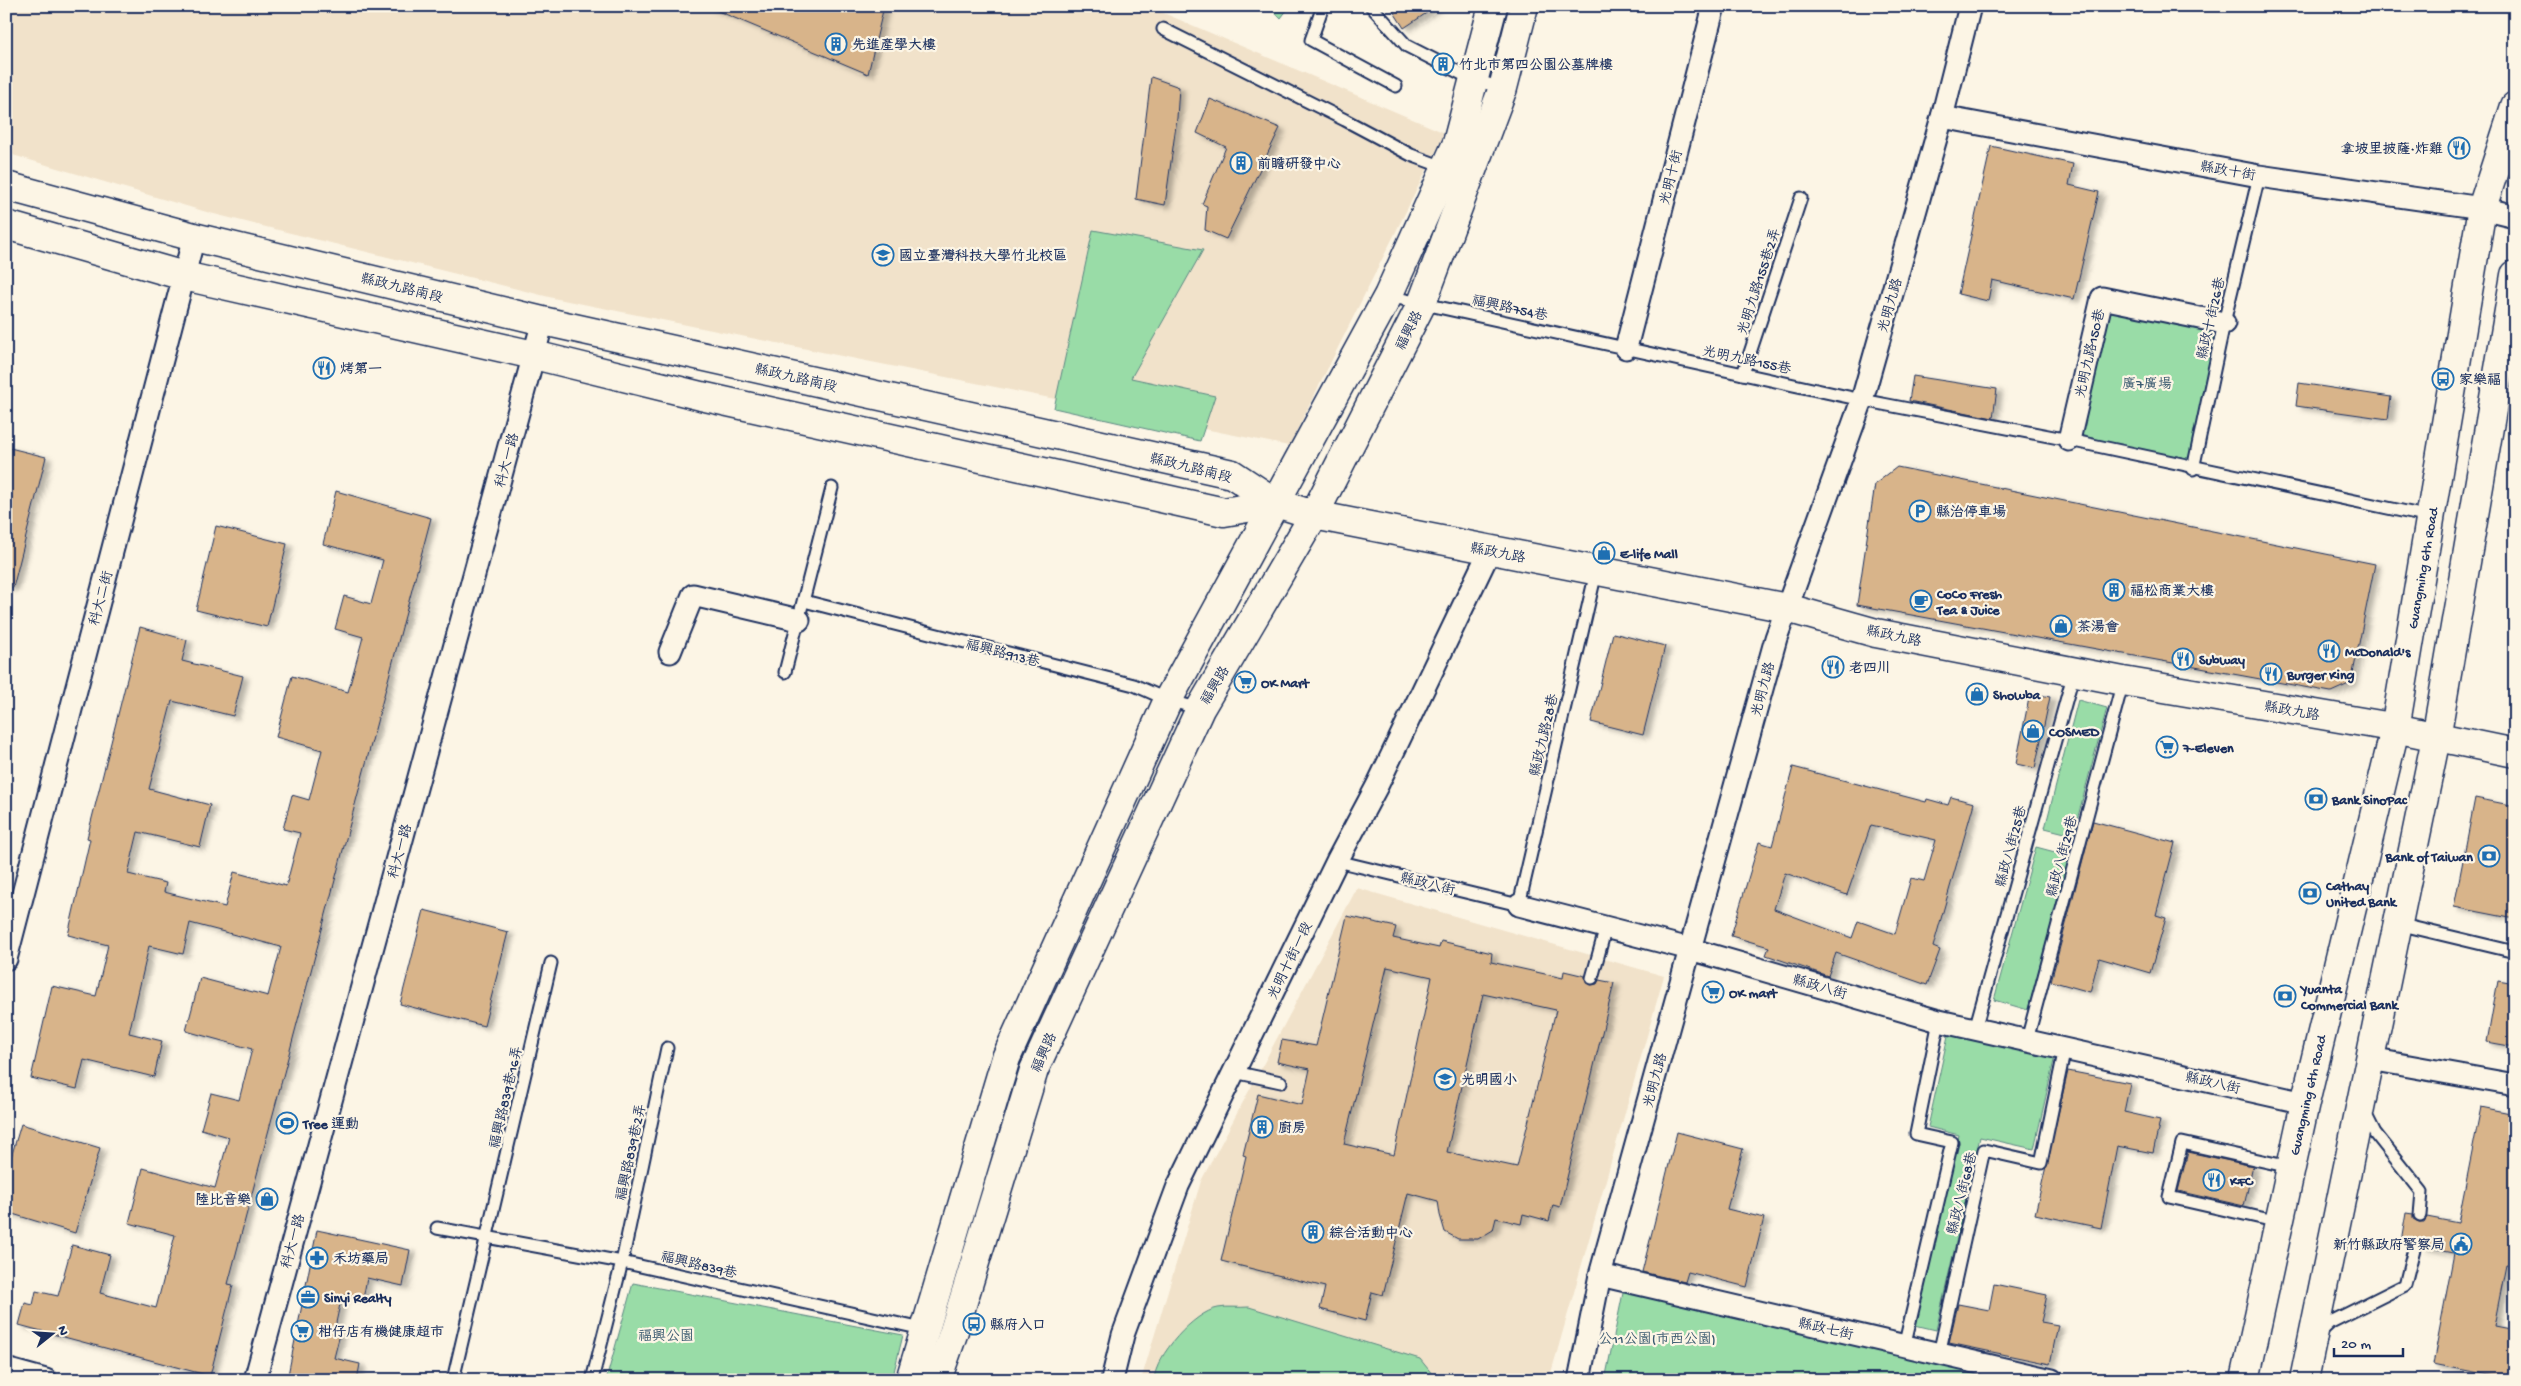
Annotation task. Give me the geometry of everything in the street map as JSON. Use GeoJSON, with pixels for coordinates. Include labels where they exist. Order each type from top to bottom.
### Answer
{"type":"FeatureCollection","features":[{"type":"Feature","properties":{"kind":"street","name":"福興路"},"geometry":{"type":"LineString","coordinates":[[937,1380],[939,1332],[1006,1058],[1168,700],[1388,296],[1457,143],[1493,6]]}},
{"type":"Feature","properties":{"kind":"street","name":"福興路"},"geometry":{"type":"LineString","coordinates":[[910,1380],[939,1332],[1034,1070],[1200,709],[1314,515],[1422,303],[1502,88],[1524,6]]}},
{"type":"Feature","properties":{"kind":"street","name":"光明十街"},"geometry":{"type":"LineString","coordinates":[[1626,348],[1714,6]]}},
{"type":"Feature","properties":{"kind":"street","name":"光明九路"},"geometry":{"type":"LineString","coordinates":[[1579,1380],[1600,1275],[1776,638],[1862,400],[1942,117],[1970,6]]}},
{"type":"Feature","properties":{"kind":"street","name":"Guangming 6th Road"},"geometry":{"type":"LineString","coordinates":[[2245,1380],[2290,1167],[2395,729],[2482,208],[2515,106]]}},
{"type":"Feature","properties":{"kind":"street","name":"縣政十街"},"geometry":{"type":"LineString","coordinates":[[1942,117],[2260,176],[2482,208],[2515,216]]}},
{"type":"Feature","properties":{"kind":"street","name":"縣政九路南段"},"geometry":{"type":"LineString","coordinates":[[6,186],[194,236],[543,321],[1232,474],[1276,502]]}},
{"type":"Feature","properties":{"kind":"street"},"geometry":{"type":"LineString","coordinates":[[6,225],[184,276],[534,355],[701,396],[1224,512],[1276,502]]}},
{"type":"Feature","properties":{"kind":"street","name":"科大二街"},"geometry":{"type":"LineString","coordinates":[[6,959],[194,236]]}},
{"type":"Feature","properties":{"kind":"street"},"geometry":{"type":"LineString","coordinates":[[2304,1380],[2436,738],[2514,287]]}},
{"type":"Feature","properties":{"kind":"street","name":"光明九路150巷"},"geometry":{"type":"LineString","coordinates":[[2069,440],[2102,298],[2224,323]]}},
{"type":"Feature","properties":{"kind":"street","name":"科大一路"},"geometry":{"type":"LineString","coordinates":[[255,1380],[543,321]]}},
{"type":"Feature","properties":{"kind":"street","name":"縣政九路"},"geometry":{"type":"LineString","coordinates":[[1276,502],[1314,515],[1596,572],[1787,608],[1876,633],[2515,753]]}},
{"type":"Feature","properties":{"kind":"street","name":"光明十街一段"},"geometry":{"type":"LineString","coordinates":[[1112,1380],[1123,1334],[1178,1186],[1338,861],[1377,786],[1490,550]]}},
{"type":"Feature","properties":{"kind":"street","name":"福興路913巷"},"geometry":{"type":"LineString","coordinates":[[670,652],[693,595],[801,611]]}},
{"type":"Feature","properties":{"kind":"street","name":"縣政八街"},"geometry":{"type":"LineString","coordinates":[[1519,905],[1690,949],[1939,1021],[2305,1103]]}},
{"type":"Feature","properties":{"kind":"street"},"geometry":{"type":"LineString","coordinates":[[2370,1059],[2515,1085]]}},
{"type":"Feature","properties":{"kind":"street","name":"縣政七街"},"geometry":{"type":"LineString","coordinates":[[1600,1275],[2052,1380]]}},
{"type":"Feature","properties":{"kind":"street"},"geometry":{"type":"LineString","coordinates":[[6,1370],[46,1380]]}},
{"type":"Feature","properties":{"kind":"lane"},"geometry":{"type":"LineString","coordinates":[[1323,6],[1311,40],[1396,86]]}},
{"type":"Feature","properties":{"kind":"lane"},"geometry":{"type":"LineString","coordinates":[[1371,6],[1407,46],[1474,80],[1502,88]]}},
{"type":"Feature","properties":{"kind":"lane"},"geometry":{"type":"LineString","coordinates":[[1163,29],[1411,155],[1446,168]]}},
{"type":"Feature","properties":{"kind":"lane","name":"縣政十街26巷"},"geometry":{"type":"LineString","coordinates":[[2193,468],[2224,323],[2260,176]]}},
{"type":"Feature","properties":{"kind":"lane","name":"光明九路155巷2弄"},"geometry":{"type":"LineString","coordinates":[[1743,374],[1801,198]]}},
{"type":"Feature","properties":{"kind":"lane","name":"福興路754巷"},"geometry":{"type":"LineString","coordinates":[[1388,296],[1626,348]]}},
{"type":"Feature","properties":{"kind":"lane","name":"光明九路155巷"},"geometry":{"type":"LineString","coordinates":[[1626,348],[1862,400]]}},
{"type":"Feature","properties":{"kind":"lane"},"geometry":{"type":"LineString","coordinates":[[1862,400],[2069,440],[2430,518]]}},
{"type":"Feature","properties":{"kind":"lane"},"geometry":{"type":"LineString","coordinates":[[785,672],[832,488]]}},
{"type":"Feature","properties":{"kind":"lane","name":"縣政九路28巷"},"geometry":{"type":"LineString","coordinates":[[1519,905],[1596,572]]}},
{"type":"Feature","properties":{"kind":"lane","name":"福興路913巷"},"geometry":{"type":"LineString","coordinates":[[801,611],[1134,685],[1168,700],[1200,709]]}},
{"type":"Feature","properties":{"kind":"lane","name":"縣政八街25巷"},"geometry":{"type":"LineString","coordinates":[[1975,1029],[2074,671]]}},
{"type":"Feature","properties":{"kind":"lane","name":"縣政八街29巷"},"geometry":{"type":"LineString","coordinates":[[2027,1040],[2124,680]]}},
{"type":"Feature","properties":{"kind":"lane","name":"縣政八街"},"geometry":{"type":"LineString","coordinates":[[1338,861],[1519,905]]}},
{"type":"Feature","properties":{"kind":"lane"},"geometry":{"type":"LineString","coordinates":[[2398,924],[2515,952]]}},
{"type":"Feature","properties":{"kind":"lane"},"geometry":{"type":"LineString","coordinates":[[1592,978],[1606,927]]}},
{"type":"Feature","properties":{"kind":"lane","name":"福興路839巷16弄"},"geometry":{"type":"LineString","coordinates":[[453,1380],[552,963]]}},
{"type":"Feature","properties":{"kind":"lane","name":"縣政八街68巷"},"geometry":{"type":"LineString","coordinates":[[1904,1347],[1952,1142],[1916,1134],[1939,1021]]}},
{"type":"Feature","properties":{"kind":"lane","name":"福興路839巷2弄"},"geometry":{"type":"LineString","coordinates":[[592,1380],[622,1262],[667,1048]]}},
{"type":"Feature","properties":{"kind":"lane","name":"縣政八街68巷"},"geometry":{"type":"LineString","coordinates":[[1939,1354],[1984,1150],[2041,1163],[2065,1048]]}},
{"type":"Feature","properties":{"kind":"lane"},"geometry":{"type":"LineString","coordinates":[[1234,1072],[1281,1082]]}},
{"type":"Feature","properties":{"kind":"lane"},"geometry":{"type":"LineString","coordinates":[[2360,1104],[2374,1134],[2422,1192],[2420,1215]]}},
{"type":"Feature","properties":{"kind":"lane"},"geometry":{"type":"LineString","coordinates":[[2279,1222],[2169,1197],[2182,1143],[2290,1167]]}},
{"type":"Feature","properties":{"kind":"lane","name":"福興路839巷"},"geometry":{"type":"LineString","coordinates":[[437,1228],[622,1262],[939,1332]]}},
{"type":"Feature","properties":{"kind":"lane"},"geometry":{"type":"LineString","coordinates":[[2312,1338],[2331,1322],[2405,1285],[2415,1245]]}},
{"type":"Feature","properties":{"kind":"shaded area","name":"國立臺灣科技大學竹北校區"},"geometry":{"type":"Polygon","coordinates":[[[6,6],[1147,6],[1445,133],[1289,446],[553,298],[210,213],[6,153],[6,6]]]}},
{"type":"Feature","properties":{"kind":"shaded area","name":"光明國小"},"geometry":{"type":"Polygon","coordinates":[[[1357,888],[1664,976],[1549,1380],[1141,1380],[1201,1181],[1357,888]]]}},
{"type":"Feature","properties":{"kind":"green space"},"geometry":{"type":"Polygon","coordinates":[[[1268,6],[1290,6],[1281,18],[1268,6]]]}},
{"type":"Feature","properties":{"kind":"green space"},"geometry":{"type":"Polygon","coordinates":[[[1093,230],[1203,250],[1131,378],[1215,396],[1200,441],[1054,408],[1093,230]]]}},
{"type":"Feature","properties":{"kind":"green space","name":"廣7廣場"},"geometry":{"type":"Polygon","coordinates":[[[2102,298],[2224,323],[2193,469],[2069,440],[2102,298]]]}},
{"type":"Feature","properties":{"kind":"green space"},"geometry":{"type":"Polygon","coordinates":[[[2078,700],[2107,708],[2073,835],[2045,828],[2078,700]]]}},
{"type":"Feature","properties":{"kind":"green space"},"geometry":{"type":"Polygon","coordinates":[[[2036,847],[2070,856],[2028,1010],[1994,1000],[2036,847]]]}},
{"type":"Feature","properties":{"kind":"green space"},"geometry":{"type":"Polygon","coordinates":[[[1949,1031],[2055,1056],[2034,1149],[1980,1137],[1936,1330],[1915,1325],[1959,1135],[1928,1127],[1949,1031]]]}},
{"type":"Feature","properties":{"kind":"green space","name":"福興公園"},"geometry":{"type":"Polygon","coordinates":[[[633,1283],[903,1335],[892,1380],[606,1380],[633,1283]]]}},
{"type":"Feature","properties":{"kind":"green space","name":"公11公園(市西公園)"},"geometry":{"type":"Polygon","coordinates":[[[1624,1288],[2023,1380],[1605,1380],[1624,1288]]]}},
{"type":"Feature","properties":{"kind":"green space"},"geometry":{"type":"Polygon","coordinates":[[[1225,1307],[1249,1307],[1420,1359],[1437,1380],[1154,1380],[1161,1359],[1177,1336],[1187,1326],[1208,1311],[1225,1307]]]}},
{"type":"Feature","properties":{"kind":"building","name":"先進產學大樓"},"geometry":{"type":"Polygon","coordinates":[[[706,6],[884,6],[868,74],[706,6]]]}},
{"type":"Feature","properties":{"kind":"building"},"geometry":{"type":"Polygon","coordinates":[[[1390,6],[1437,6],[1404,28],[1390,6]]]}},
{"type":"Feature","properties":{"kind":"building"},"geometry":{"type":"Polygon","coordinates":[[[1151,77],[1179,87],[1177,118],[1165,205],[1136,199],[1151,77]]]}},
{"type":"Feature","properties":{"kind":"building"},"geometry":{"type":"Polygon","coordinates":[[[1210,99],[1280,128],[1226,239],[1205,230],[1207,206],[1202,204],[1226,147],[1197,133],[1210,99]]]}},
{"type":"Feature","properties":{"kind":"building"},"geometry":{"type":"Polygon","coordinates":[[[1991,146],[2073,164],[2069,185],[2099,192],[2074,299],[1992,280],[1988,301],[1958,294],[1991,146]]]}},
{"type":"Feature","properties":{"kind":"building"},"geometry":{"type":"Polygon","coordinates":[[[1913,376],[1997,389],[1993,418],[1909,401],[1913,376]]]}},
{"type":"Feature","properties":{"kind":"building"},"geometry":{"type":"Polygon","coordinates":[[[2299,383],[2391,397],[2388,419],[2296,406],[2299,383]]]}},
{"type":"Feature","properties":{"kind":"building"},"geometry":{"type":"Polygon","coordinates":[[[6,447],[46,457],[13,588],[6,587],[6,447]]]}},
{"type":"Feature","properties":{"kind":"building","name":"福松商業大樓"},"geometry":{"type":"Polygon","coordinates":[[[1897,467],[2375,564],[2351,683],[2331,692],[1857,605],[1875,484],[1897,467]]]}},
{"type":"Feature","properties":{"kind":"building"},"geometry":{"type":"Polygon","coordinates":[[[336,491],[431,518],[228,1284],[233,1285],[210,1376],[19,1325],[25,1303],[33,1305],[36,1291],[58,1296],[72,1245],[110,1255],[100,1293],[156,1308],[175,1235],[129,1223],[143,1168],[215,1188],[229,1137],[201,1129],[211,1093],[239,1100],[252,1049],[186,1031],[200,978],[268,996],[281,947],[190,923],[183,954],[149,946],[129,1033],[162,1041],[154,1077],[84,1060],[77,1089],[31,1078],[52,986],[96,996],[108,945],[68,935],[90,839],[87,838],[140,627],[187,640],[182,661],[243,676],[233,716],[172,701],[149,789],[210,805],[200,847],[138,832],[128,874],[166,883],[164,892],[225,907],[234,872],[286,886],[300,833],[283,829],[292,795],[309,800],[322,750],[276,737],[292,676],[348,692],[363,637],[335,629],[344,596],[371,604],[383,560],[323,544],[336,491]]]}},
{"type":"Feature","properties":{"kind":"building"},"geometry":{"type":"Polygon","coordinates":[[[216,526],[287,544],[267,627],[196,610],[216,526]]]}},
{"type":"Feature","properties":{"kind":"building"},"geometry":{"type":"Polygon","coordinates":[[[1613,633],[1665,646],[1643,735],[1591,722],[1613,633]]]}},
{"type":"Feature","properties":{"kind":"building","name":"COSMED"},"geometry":{"type":"Polygon","coordinates":[[[2030,693],[2050,697],[2035,768],[2016,764],[2030,693]]]}},
{"type":"Feature","properties":{"kind":"building"},"geometry":{"type":"Polygon","coordinates":[[[1793,767],[1926,802],[1927,799],[1948,805],[1951,797],[1974,803],[1933,947],[1940,950],[1927,985],[1836,953],[1828,976],[1766,955],[1769,947],[1731,936],[1759,842],[1772,846],[1793,767]],[[1871,825],[1847,895],[1785,873],[1774,909],[1852,938],[1858,921],[1895,934],[1911,878],[1924,881],[1936,840],[1871,825]]]}},
{"type":"Feature","properties":{"kind":"building","name":"Bank of Taiwan"},"geometry":{"type":"Polygon","coordinates":[[[2475,798],[2515,806],[2515,919],[2454,907],[2475,798]]]}},
{"type":"Feature","properties":{"kind":"building"},"geometry":{"type":"Polygon","coordinates":[[[2093,821],[2175,843],[2156,915],[2166,918],[2150,973],[2099,958],[2090,992],[2051,981],[2093,821]]]}},
{"type":"Feature","properties":{"kind":"building"},"geometry":{"type":"Polygon","coordinates":[[[424,910],[508,932],[484,1026],[400,1004],[424,910]]]}},
{"type":"Feature","properties":{"kind":"building"},"geometry":{"type":"Polygon","coordinates":[[[1347,916],[1396,927],[1393,938],[1439,948],[1441,941],[1492,953],[1491,962],[1563,978],[1564,971],[1585,976],[1586,983],[1590,985],[1597,984],[1599,980],[1614,983],[1560,1207],[1553,1205],[1549,1221],[1523,1214],[1521,1224],[1496,1218],[1493,1230],[1478,1239],[1458,1239],[1445,1232],[1438,1201],[1408,1193],[1383,1295],[1372,1292],[1365,1321],[1320,1309],[1325,1287],[1221,1261],[1246,1156],[1243,1155],[1258,1094],[1302,1105],[1310,1069],[1277,1062],[1282,1040],[1316,1046],[1347,916]],[[1387,967],[1344,1144],[1394,1155],[1432,977],[1387,967]],[[1483,994],[1447,1152],[1517,1167],[1556,1010],[1483,994]]]}},
{"type":"Feature","properties":{"kind":"building"},"geometry":{"type":"Polygon","coordinates":[[[2498,981],[2515,984],[2515,1047],[2487,1042],[2498,981]]]}},
{"type":"Feature","properties":{"kind":"building"},"geometry":{"type":"Polygon","coordinates":[[[2068,1071],[2130,1083],[2124,1112],[2160,1120],[2153,1153],[2117,1146],[2101,1228],[2035,1214],[2068,1071]]]}},
{"type":"Feature","properties":{"kind":"building","name":"新竹縣政府警察局"},"geometry":{"type":"Polygon","coordinates":[[[2481,1107],[2515,1114],[2515,1267],[2506,1265],[2494,1326],[2515,1330],[2515,1380],[2433,1364],[2454,1253],[2422,1247],[2421,1240],[2416,1238],[2410,1239],[2408,1244],[2401,1242],[2406,1213],[2413,1214],[2413,1219],[2419,1222],[2424,1222],[2427,1217],[2458,1223],[2481,1107]]]}},
{"type":"Feature","properties":{"kind":"building"},"geometry":{"type":"Polygon","coordinates":[[[21,1124],[100,1148],[75,1233],[6,1212],[6,1174],[21,1124]]]}},
{"type":"Feature","properties":{"kind":"building"},"geometry":{"type":"Polygon","coordinates":[[[1677,1132],[1743,1149],[1727,1209],[1764,1218],[1747,1287],[1688,1272],[1685,1282],[1642,1272],[1677,1132]]]}},
{"type":"Feature","properties":{"kind":"building","name":"KFC"},"geometry":{"type":"Polygon","coordinates":[[[2188,1152],[2253,1166],[2244,1206],[2178,1191],[2188,1152]]]}},
{"type":"Feature","properties":{"kind":"building"},"geometry":{"type":"Polygon","coordinates":[[[317,1230],[410,1250],[403,1286],[367,1278],[363,1299],[342,1295],[334,1332],[340,1334],[334,1358],[360,1364],[357,1380],[287,1380],[317,1230]]]}},
{"type":"Feature","properties":{"kind":"building"},"geometry":{"type":"Polygon","coordinates":[[[1994,1284],[2047,1295],[2041,1322],[2058,1325],[2050,1364],[1949,1343],[1958,1304],[1989,1310],[1994,1284]]]}},
{"type":"Feature","properties":{"kind":"place","name":"先進產學大樓"},"geometry":{"type":"Point","coordinates":[836,44]}},
{"type":"Feature","properties":{"kind":"place","name":"竹北市第四公園公墓牌樓"},"geometry":{"type":"Point","coordinates":[1443,64]}},
{"type":"Feature","properties":{"kind":"place","name":"拿坡里披薩·炸雞"},"geometry":{"type":"Point","coordinates":[2459,148]}},
{"type":"Feature","properties":{"kind":"place","name":"前瞻研發中心"},"geometry":{"type":"Point","coordinates":[1241,163]}},
{"type":"Feature","properties":{"kind":"place","name":"國立臺灣科技大學竹北校區"},"geometry":{"type":"Point","coordinates":[883,255]}},
{"type":"Feature","properties":{"kind":"place","name":"烤第一"},"geometry":{"type":"Point","coordinates":[324,368]}},
{"type":"Feature","properties":{"kind":"place","name":"家樂福"},"geometry":{"type":"Point","coordinates":[2443,379]}},
{"type":"Feature","properties":{"kind":"place","name":"縣治停車場"},"geometry":{"type":"Point","coordinates":[1920,511]}},
{"type":"Feature","properties":{"kind":"place","name":"E-life Mall"},"geometry":{"type":"Point","coordinates":[1604,553]}},
{"type":"Feature","properties":{"kind":"place","name":"福松商業大樓"},"geometry":{"type":"Point","coordinates":[2114,590]}},
{"type":"Feature","properties":{"kind":"place","name":"CoCo Fresh Tea & Juice"},"geometry":{"type":"Point","coordinates":[1921,601]}},
{"type":"Feature","properties":{"kind":"place","name":"茶湯會"},"geometry":{"type":"Point","coordinates":[2061,626]}},
{"type":"Feature","properties":{"kind":"place","name":"McDonald's"},"geometry":{"type":"Point","coordinates":[2329,651]}},
{"type":"Feature","properties":{"kind":"place","name":"Subway"},"geometry":{"type":"Point","coordinates":[2183,659]}},
{"type":"Feature","properties":{"kind":"place","name":"老四川"},"geometry":{"type":"Point","coordinates":[1833,667]}},
{"type":"Feature","properties":{"kind":"place","name":"Burger King"},"geometry":{"type":"Point","coordinates":[2271,674]}},
{"type":"Feature","properties":{"kind":"place","name":"OK Mart"},"geometry":{"type":"Point","coordinates":[1245,682]}},
{"type":"Feature","properties":{"kind":"place","name":"Showba"},"geometry":{"type":"Point","coordinates":[1977,694]}},
{"type":"Feature","properties":{"kind":"place","name":"COSMED"},"geometry":{"type":"Point","coordinates":[2033,731]}},
{"type":"Feature","properties":{"kind":"place","name":"7-Eleven"},"geometry":{"type":"Point","coordinates":[2167,747]}},
{"type":"Feature","properties":{"kind":"place","name":"Bank SinoPac"},"geometry":{"type":"Point","coordinates":[2316,799]}},
{"type":"Feature","properties":{"kind":"place","name":"Bank of Taiwan"},"geometry":{"type":"Point","coordinates":[2489,856]}},
{"type":"Feature","properties":{"kind":"place","name":"Cathay United Bank"},"geometry":{"type":"Point","coordinates":[2310,893]}},
{"type":"Feature","properties":{"kind":"place","name":"OK mart"},"geometry":{"type":"Point","coordinates":[1713,992]}},
{"type":"Feature","properties":{"kind":"place","name":"Yuanta Commercial Bank"},"geometry":{"type":"Point","coordinates":[2285,996]}},
{"type":"Feature","properties":{"kind":"place","name":"光明國小"},"geometry":{"type":"Point","coordinates":[1445,1079]}},
{"type":"Feature","properties":{"kind":"place","name":"Tree 運動"},"geometry":{"type":"Point","coordinates":[287,1123]}},
{"type":"Feature","properties":{"kind":"place","name":"廚房"},"geometry":{"type":"Point","coordinates":[1262,1127]}},
{"type":"Feature","properties":{"kind":"place","name":"KFC"},"geometry":{"type":"Point","coordinates":[2214,1180]}},
{"type":"Feature","properties":{"kind":"place","name":"陸比音樂"},"geometry":{"type":"Point","coordinates":[267,1199]}},
{"type":"Feature","properties":{"kind":"place","name":"綜合活動中心"},"geometry":{"type":"Point","coordinates":[1313,1232]}},
{"type":"Feature","properties":{"kind":"place","name":"新竹縣政府警察局"},"geometry":{"type":"Point","coordinates":[2461,1244]}},
{"type":"Feature","properties":{"kind":"place","name":"禾坊藥局"},"geometry":{"type":"Point","coordinates":[317,1258]}},
{"type":"Feature","properties":{"kind":"place","name":"Sinyi Realty"},"geometry":{"type":"Point","coordinates":[308,1297]}},
{"type":"Feature","properties":{"kind":"place","name":"縣府入口"},"geometry":{"type":"Point","coordinates":[974,1324]}},
{"type":"Feature","properties":{"kind":"place","name":"柑仔店有機健康超市"},"geometry":{"type":"Point","coordinates":[302,1331]}}]}
